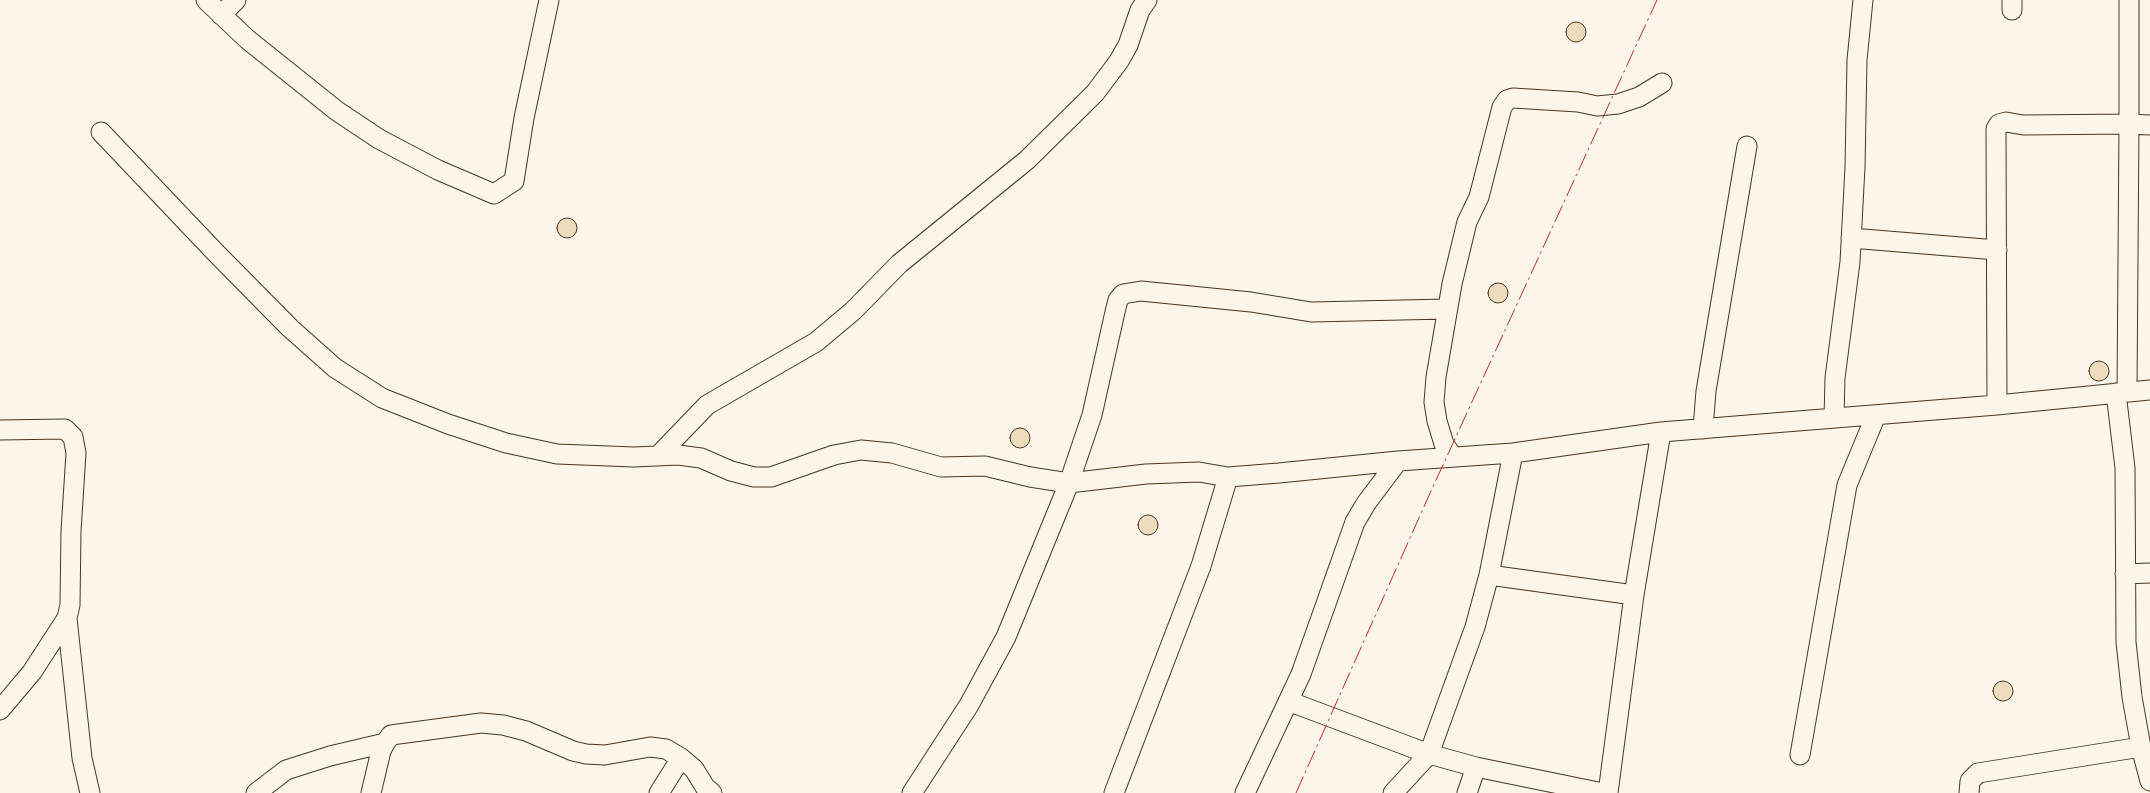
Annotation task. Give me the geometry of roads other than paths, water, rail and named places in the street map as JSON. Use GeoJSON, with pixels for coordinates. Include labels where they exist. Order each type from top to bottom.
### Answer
{"type":"FeatureCollection","features":[{"type":"Feature","properties":{"kind":"street"},"geometry":{"type":"LineString","coordinates":[[206,0],[247,39],[337,112],[379,139],[438,170],[494,194],[514,181],[524,118],[548,0]]}},
{"type":"Feature","properties":{"kind":"street"},"geometry":{"type":"LineString","coordinates":[[221,15],[236,0]]}},
{"type":"Feature","properties":{"kind":"street"},"geometry":{"type":"LineString","coordinates":[[658,456],[707,406],[816,342],[853,311],[899,264],[1027,160],[1095,93],[1119,61],[1128,45],[1140,10],[1147,0]]}},
{"type":"Feature","properties":{"kind":"street"},"geometry":{"type":"LineString","coordinates":[[1834,418],[1835,378],[1851,238],[1855,167],[1856,60],[1863,0]]}},
{"type":"Feature","properties":{"kind":"street"},"geometry":{"type":"LineString","coordinates":[[2129,0],[2129,124],[2121,393],[2126,510],[2127,651],[2132,697],[2141,747],[2150,781]]}},
{"type":"Feature","properties":{"kind":"street"},"geometry":{"type":"LineString","coordinates":[[1452,457],[1444,444],[1434,402],[1436,377],[1448,309],[1467,222],[1479,197],[1500,115],[1507,100],[1513,98],[1578,102],[1597,106],[1618,104],[1639,97],[1662,83]]}},
{"type":"Feature","properties":{"kind":"street"},"geometry":{"type":"LineString","coordinates":[[1997,405],[1996,129],[1999,124],[2006,122],[2023,125],[2150,125]]}},
{"type":"Feature","properties":{"kind":"street"},"geometry":{"type":"LineString","coordinates":[[101,132],[290,328],[335,368],[382,398],[457,427],[506,443],[557,454],[601,456],[678,455],[701,458],[731,471],[754,477],[771,477],[834,455],[861,450],[892,453],[941,467],[984,466],[1030,477],[1069,483],[1146,474],[1199,472],[1228,477],[1398,461],[1512,453],[1661,432],[1997,405],[2150,390]]}},
{"type":"Feature","properties":{"kind":"street"},"geometry":{"type":"LineString","coordinates":[[1703,430],[1706,391],[1747,146]]}},
{"type":"Feature","properties":{"kind":"street"},"geometry":{"type":"LineString","coordinates":[[1851,238],[1997,250]]}},
{"type":"Feature","properties":{"kind":"street"},"geometry":{"type":"LineString","coordinates":[[912,793],[969,705],[1006,637],[1069,483],[1092,415],[1118,300],[1123,294],[1141,291],[1251,302],[1311,312],[1448,309]]}},
{"type":"Feature","properties":{"kind":"street"},"geometry":{"type":"LineString","coordinates":[[1800,755],[1847,485],[1876,415]]}},
{"type":"Feature","properties":{"kind":"street"},"geometry":{"type":"LineString","coordinates":[[0,430],[58,428],[66,429],[73,438],[76,453],[71,531],[70,605],[67,618],[82,758],[90,793]]}},
{"type":"Feature","properties":{"kind":"street"},"geometry":{"type":"LineString","coordinates":[[1608,793],[1634,595],[1661,432]]}},
{"type":"Feature","properties":{"kind":"street"},"geometry":{"type":"LineString","coordinates":[[1393,793],[1429,754],[1475,626],[1489,576],[1512,453]]}},
{"type":"Feature","properties":{"kind":"street"},"geometry":{"type":"LineString","coordinates":[[1245,793],[1301,674],[1355,522],[1367,502],[1398,461]]}},
{"type":"Feature","properties":{"kind":"street"},"geometry":{"type":"LineString","coordinates":[[1114,793],[1201,566],[1228,477]]}},
{"type":"Feature","properties":{"kind":"street"},"geometry":{"type":"LineString","coordinates":[[2125,574],[2150,573]]}},
{"type":"Feature","properties":{"kind":"street"},"geometry":{"type":"LineString","coordinates":[[1489,576],[1634,595]]}},
{"type":"Feature","properties":{"kind":"street"},"geometry":{"type":"LineString","coordinates":[[0,710],[32,672],[67,618]]}},
{"type":"Feature","properties":{"kind":"street"},"geometry":{"type":"LineString","coordinates":[[1288,700],[1429,754],[1476,768],[1603,793]]}},
{"type":"Feature","properties":{"kind":"street"},"geometry":{"type":"LineString","coordinates":[[371,793],[384,743],[388,737],[396,733],[481,723],[503,725],[526,731],[573,751],[586,754],[605,755],[650,747],[666,749],[682,758],[694,769],[705,787],[712,793]]}},
{"type":"Feature","properties":{"kind":"street"},"geometry":{"type":"LineString","coordinates":[[256,793],[286,770],[330,756],[384,743]]}},
{"type":"Feature","properties":{"kind":"street"},"geometry":{"type":"LineString","coordinates":[[1969,793],[1970,780],[1978,773],[2141,747]]}},
{"type":"Feature","properties":{"kind":"street"},"geometry":{"type":"LineString","coordinates":[[659,793],[682,758]]}},
{"type":"Feature","properties":{"kind":"street"},"geometry":{"type":"LineString","coordinates":[[1467,793],[1476,768]]}}]}
